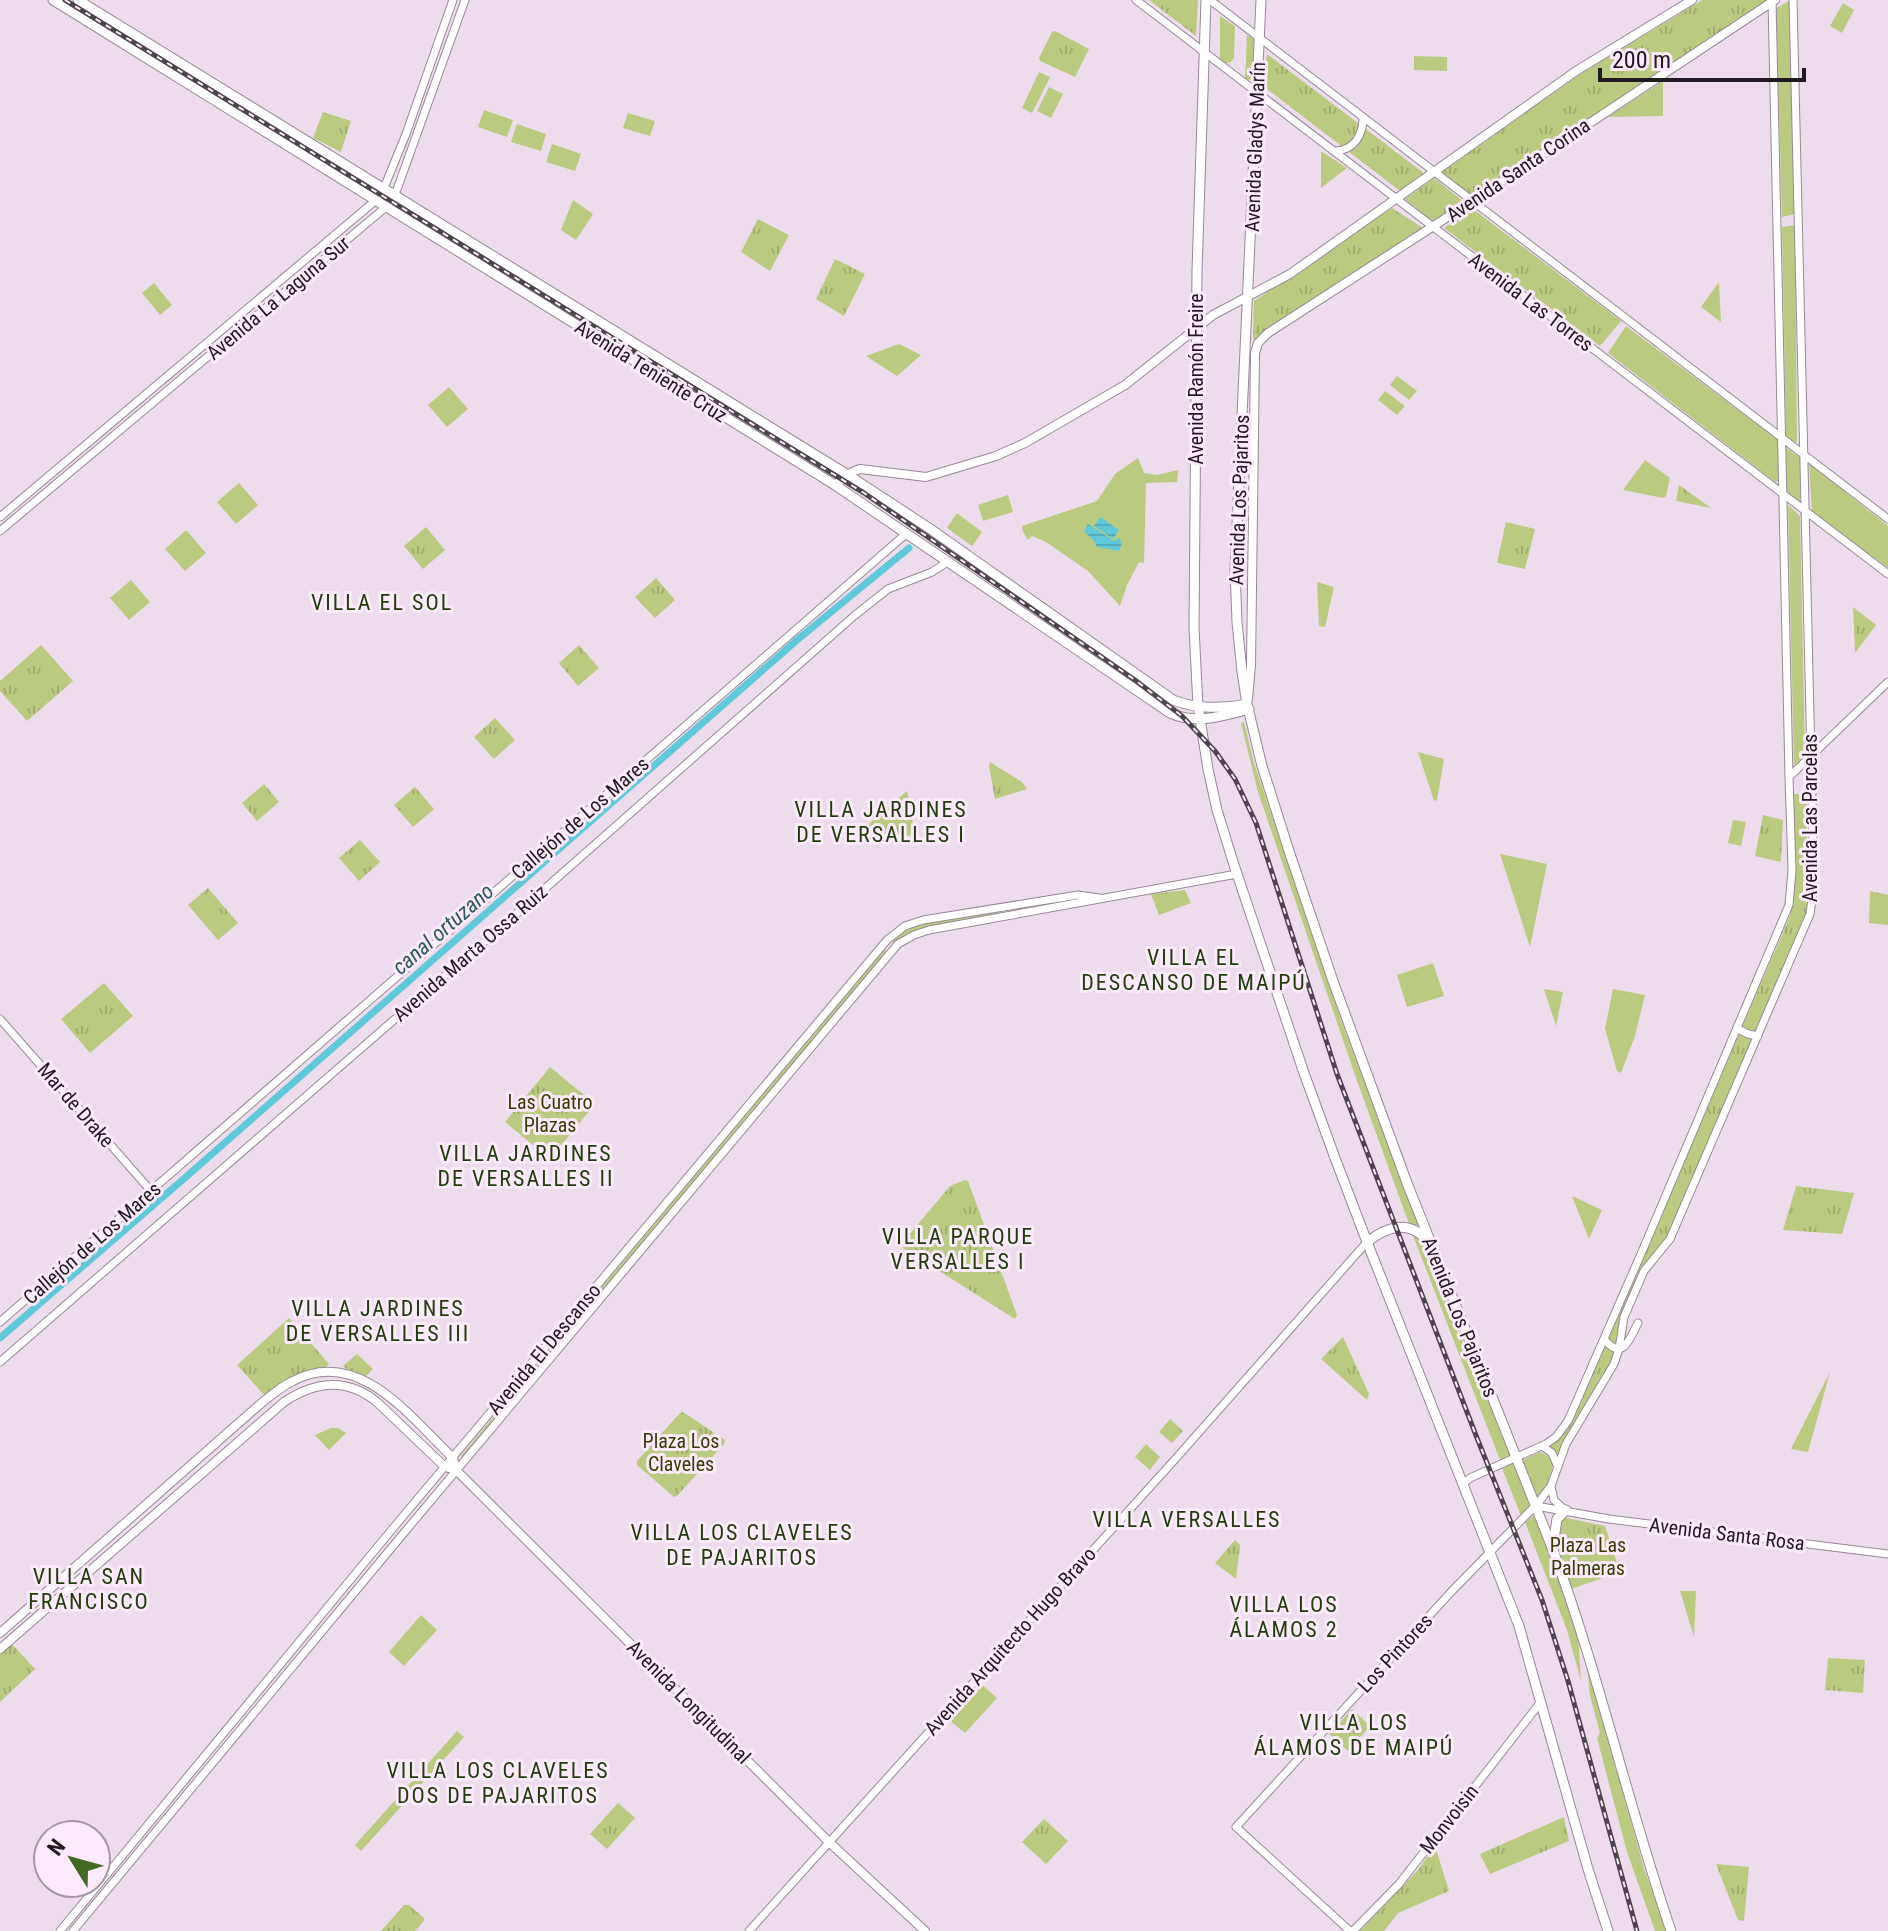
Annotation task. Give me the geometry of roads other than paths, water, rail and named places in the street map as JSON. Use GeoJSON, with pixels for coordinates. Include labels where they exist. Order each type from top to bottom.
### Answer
{"type":"FeatureCollection","features":[{"type":"Feature","properties":{"kind":"main road","name":"Avenida Teniente Cruz"},"geometry":{"type":"LineString","coordinates":[[53,0],[835,485],[1170,713],[1200,720]]}},
{"type":"Feature","properties":{"kind":"main road","name":"Avenida Teniente Cruz"},"geometry":{"type":"LineString","coordinates":[[78,0],[848,475],[929,528],[1164,694],[1179,702],[1198,706],[1248,707]]}},
{"type":"Feature","properties":{"kind":"main road"},"geometry":{"type":"LineString","coordinates":[[1205,52],[1208,0]]}},
{"type":"Feature","properties":{"kind":"main road","name":"Avenida Gladys Marín"},"geometry":{"type":"LineString","coordinates":[[1248,295],[1261,0]]}},
{"type":"Feature","properties":{"kind":"main road"},"geometry":{"type":"LineString","coordinates":[[835,485],[857,470],[926,477],[1005,452],[1125,385],[1197,327],[1248,295],[1290,274],[1576,71],[1692,0]]}},
{"type":"Feature","properties":{"kind":"main road","name":"Avenida Santa Corina"},"geometry":{"type":"LineString","coordinates":[[1260,340],[1468,199],[1773,1]]}},
{"type":"Feature","properties":{"kind":"main road","name":"Avenida Ramón Freire"},"geometry":{"type":"LineString","coordinates":[[1198,706],[1194,628],[1197,271],[1205,52]]}},
{"type":"Feature","properties":{"kind":"main road","name":"Avenida Los Pajaritos"},"geometry":{"type":"LineString","coordinates":[[1248,295],[1235,569],[1242,672],[1262,766],[1322,949],[1431,1244],[1553,1550],[1581,1630],[1640,1837],[1671,1931]]}},
{"type":"Feature","properties":{"kind":"main road"},"geometry":{"type":"LineString","coordinates":[[1181,339],[1189,339],[1197,345]]}},
{"type":"Feature","properties":{"kind":"main road","name":"Avenida Los Pajaritos"},"geometry":{"type":"LineString","coordinates":[[1248,707],[1255,353],[1260,340]]}},
{"type":"Feature","properties":{"kind":"main road"},"geometry":{"type":"LineString","coordinates":[[1198,706],[1212,789],[1237,874],[1304,1073],[1367,1242],[1519,1626],[1608,1931]]}},
{"type":"Feature","properties":{"kind":"main road"},"geometry":{"type":"LineString","coordinates":[[1200,720],[1248,707]]}},
{"type":"Feature","properties":{"kind":"main road"},"geometry":{"type":"LineString","coordinates":[[1367,1242],[1383,1232],[1402,1227],[1417,1231],[1431,1244]]}},
{"type":"Feature","properties":{"kind":"main road"},"geometry":{"type":"LineString","coordinates":[[0,1633],[258,1406],[299,1378],[338,1373],[367,1381],[387,1394],[453,1458],[456,1470]]}},
{"type":"Feature","properties":{"kind":"main road","name":"Avenida Longitudinal"},"geometry":{"type":"LineString","coordinates":[[0,1649],[271,1412],[309,1388],[340,1385],[367,1394],[445,1467],[456,1470],[829,1842],[925,1931]]}},
{"type":"Feature","properties":{"kind":"main road"},"geometry":{"type":"LineString","coordinates":[[1553,1550],[1557,1519],[1566,1510]]}},
{"type":"Feature","properties":{"kind":"street","name":"Avenida La Laguna Sur"},"geometry":{"type":"LineString","coordinates":[[0,517],[375,201],[384,188],[406,134],[453,0]]}},
{"type":"Feature","properties":{"kind":"street","name":"Avenida La Laguna Sur"},"geometry":{"type":"LineString","coordinates":[[0,531],[386,207],[395,195],[465,0]]}},
{"type":"Feature","properties":{"kind":"street","name":"Avenida Las Torres"},"geometry":{"type":"LineString","coordinates":[[1136,0],[1888,574]]}},
{"type":"Feature","properties":{"kind":"street"},"geometry":{"type":"LineString","coordinates":[[1208,0],[1888,519]]}},
{"type":"Feature","properties":{"kind":"street","name":"Avenida Las Parcelas"},"geometry":{"type":"LineString","coordinates":[[1490,1551],[1536,1506],[1551,1486],[1566,1444],[1609,1372],[1619,1349],[1627,1310],[1644,1271],[1670,1239],[1807,923],[1813,901],[1793,0]]}},
{"type":"Feature","properties":{"kind":"street","name":"Avenida Las Parcelas"},"geometry":{"type":"LineString","coordinates":[[1463,1484],[1542,1446],[1556,1437],[1568,1421],[1789,905],[1792,870],[1773,1]]}},
{"type":"Feature","properties":{"kind":"street"},"geometry":{"type":"LineString","coordinates":[[1336,151],[1346,150],[1353,144],[1362,132],[1363,118]]}},
{"type":"Feature","properties":{"kind":"street"},"geometry":{"type":"LineString","coordinates":[[233,321],[238,332]]}},
{"type":"Feature","properties":{"kind":"street","name":"Callejón de Los Mares"},"geometry":{"type":"LineString","coordinates":[[0,1322],[907,533]]}},
{"type":"Feature","properties":{"kind":"street","name":"Avenida Marta Ossa Ruiz"},"geometry":{"type":"LineString","coordinates":[[0,1362],[872,601],[891,587],[932,572],[949,561]]}},
{"type":"Feature","properties":{"kind":"street"},"geometry":{"type":"LineString","coordinates":[[1789,777],[1888,682]]}},
{"type":"Feature","properties":{"kind":"street","name":"Avenida El Descanso"},"geometry":{"type":"LineString","coordinates":[[73,1931],[898,944],[929,930],[1237,874]]}},
{"type":"Feature","properties":{"kind":"street","name":"Avenida El Descanso"},"geometry":{"type":"LineString","coordinates":[[60,1931],[893,934],[923,920],[1078,895],[1101,898]]}},
{"type":"Feature","properties":{"kind":"street","name":"Mar de Drake"},"geometry":{"type":"LineString","coordinates":[[0,1019],[151,1191]]}},
{"type":"Feature","properties":{"kind":"street"},"geometry":{"type":"LineString","coordinates":[[1738,1029],[1758,1036]]}},
{"type":"Feature","properties":{"kind":"street","name":"Avenida Arquitecto Hugo Bravo"},"geometry":{"type":"LineString","coordinates":[[749,1931],[1367,1242]]}},
{"type":"Feature","properties":{"kind":"street"},"geometry":{"type":"LineString","coordinates":[[1644,1247],[1656,1256]]}},
{"type":"Feature","properties":{"kind":"street"},"geometry":{"type":"LineString","coordinates":[[1605,1340],[1611,1347],[1619,1349],[1627,1344],[1638,1323]]}},
{"type":"Feature","properties":{"kind":"street"},"geometry":{"type":"LineString","coordinates":[[1542,1446],[1552,1453],[1558,1467]]}},
{"type":"Feature","properties":{"kind":"street"},"geometry":{"type":"LineString","coordinates":[[1551,1486],[1554,1500],[1566,1510]]}},
{"type":"Feature","properties":{"kind":"street","name":"Avenida Santa Rosa"},"geometry":{"type":"LineString","coordinates":[[1536,1506],[1609,1519],[1888,1554]]}},
{"type":"Feature","properties":{"kind":"street","name":"Los Pintores"},"geometry":{"type":"LineString","coordinates":[[1352,1931],[1236,1827],[1490,1551]]}},
{"type":"Feature","properties":{"kind":"street","name":"Monvoisin"},"geometry":{"type":"LineString","coordinates":[[1352,1931],[1399,1884],[1540,1703]]}},
{"type":"Feature","properties":{"kind":"water"},"geometry":{"type":"Polygon","coordinates":[[[1100,517],[1119,530],[1113,539],[1094,526],[1100,517]]]}},
{"type":"Feature","properties":{"kind":"water"},"geometry":{"type":"Polygon","coordinates":[[[1088,524],[1114,541],[1119,538],[1122,543],[1119,551],[1097,547],[1084,531],[1088,524]]]}},
{"type":"Feature","properties":{"kind":"waterway","name":"canal ortuzano"},"geometry":{"type":"LineString","coordinates":[[0,1338],[797,640],[909,548]]}},
{"type":"Feature","properties":{"kind":"railway"},"geometry":{"type":"LineString","coordinates":[[65,0],[864,493],[1135,680],[1182,716],[1215,751],[1235,779],[1256,823],[1337,1074],[1542,1600],[1568,1681],[1637,1931]]}},
{"type":"Feature","properties":{"kind":"district","name":"VILLA EL SOL"},"geometry":{"type":"Point","coordinates":[382,602]}},
{"type":"Feature","properties":{"kind":"district","name":"VILLA JARDINES DE VERSALLES I"},"geometry":{"type":"Point","coordinates":[881,822]}},
{"type":"Feature","properties":{"kind":"district","name":"VILLA EL DESCANSO DE MAIPÚ"},"geometry":{"type":"Point","coordinates":[1194,970]}},
{"type":"Feature","properties":{"kind":"district","name":"VILLA JARDINES DE VERSALLES II"},"geometry":{"type":"Point","coordinates":[526,1166]}},
{"type":"Feature","properties":{"kind":"district","name":"VILLA PARQUE VERSALLES I"},"geometry":{"type":"Point","coordinates":[958,1248]}},
{"type":"Feature","properties":{"kind":"district","name":"VILLA JARDINES DE VERSALLES III"},"geometry":{"type":"Point","coordinates":[378,1320]}},
{"type":"Feature","properties":{"kind":"district","name":"VILLA VERSALLES"},"geometry":{"type":"Point","coordinates":[1187,1519]}},
{"type":"Feature","properties":{"kind":"district","name":"VILLA LOS CLAVELES DE PAJARITOS"},"geometry":{"type":"Point","coordinates":[742,1544]}},
{"type":"Feature","properties":{"kind":"district","name":"VILLA SAN FRANCISCO"},"geometry":{"type":"Point","coordinates":[89,1588]}},
{"type":"Feature","properties":{"kind":"district","name":"VILLA LOS ÁLAMOS 2"},"geometry":{"type":"Point","coordinates":[1284,1616]}},
{"type":"Feature","properties":{"kind":"district","name":"VILLA LOS ÁLAMOS DE MAIPÚ"},"geometry":{"type":"Point","coordinates":[1354,1734]}},
{"type":"Feature","properties":{"kind":"district","name":"VILLA LOS CLAVELES DOS DE PAJARITOS"},"geometry":{"type":"Point","coordinates":[498,1782]}},
{"type":"Feature","properties":{"kind":"park label","name":"Las Cuatro Plazas"},"geometry":{"type":"Point","coordinates":[550,1114]}},
{"type":"Feature","properties":{"kind":"park label","name":"Plaza Los Claveles"},"geometry":{"type":"Point","coordinates":[681,1452]}},
{"type":"Feature","properties":{"kind":"park label","name":"Plaza Las Palmeras"},"geometry":{"type":"Point","coordinates":[1588,1556]}}]}
